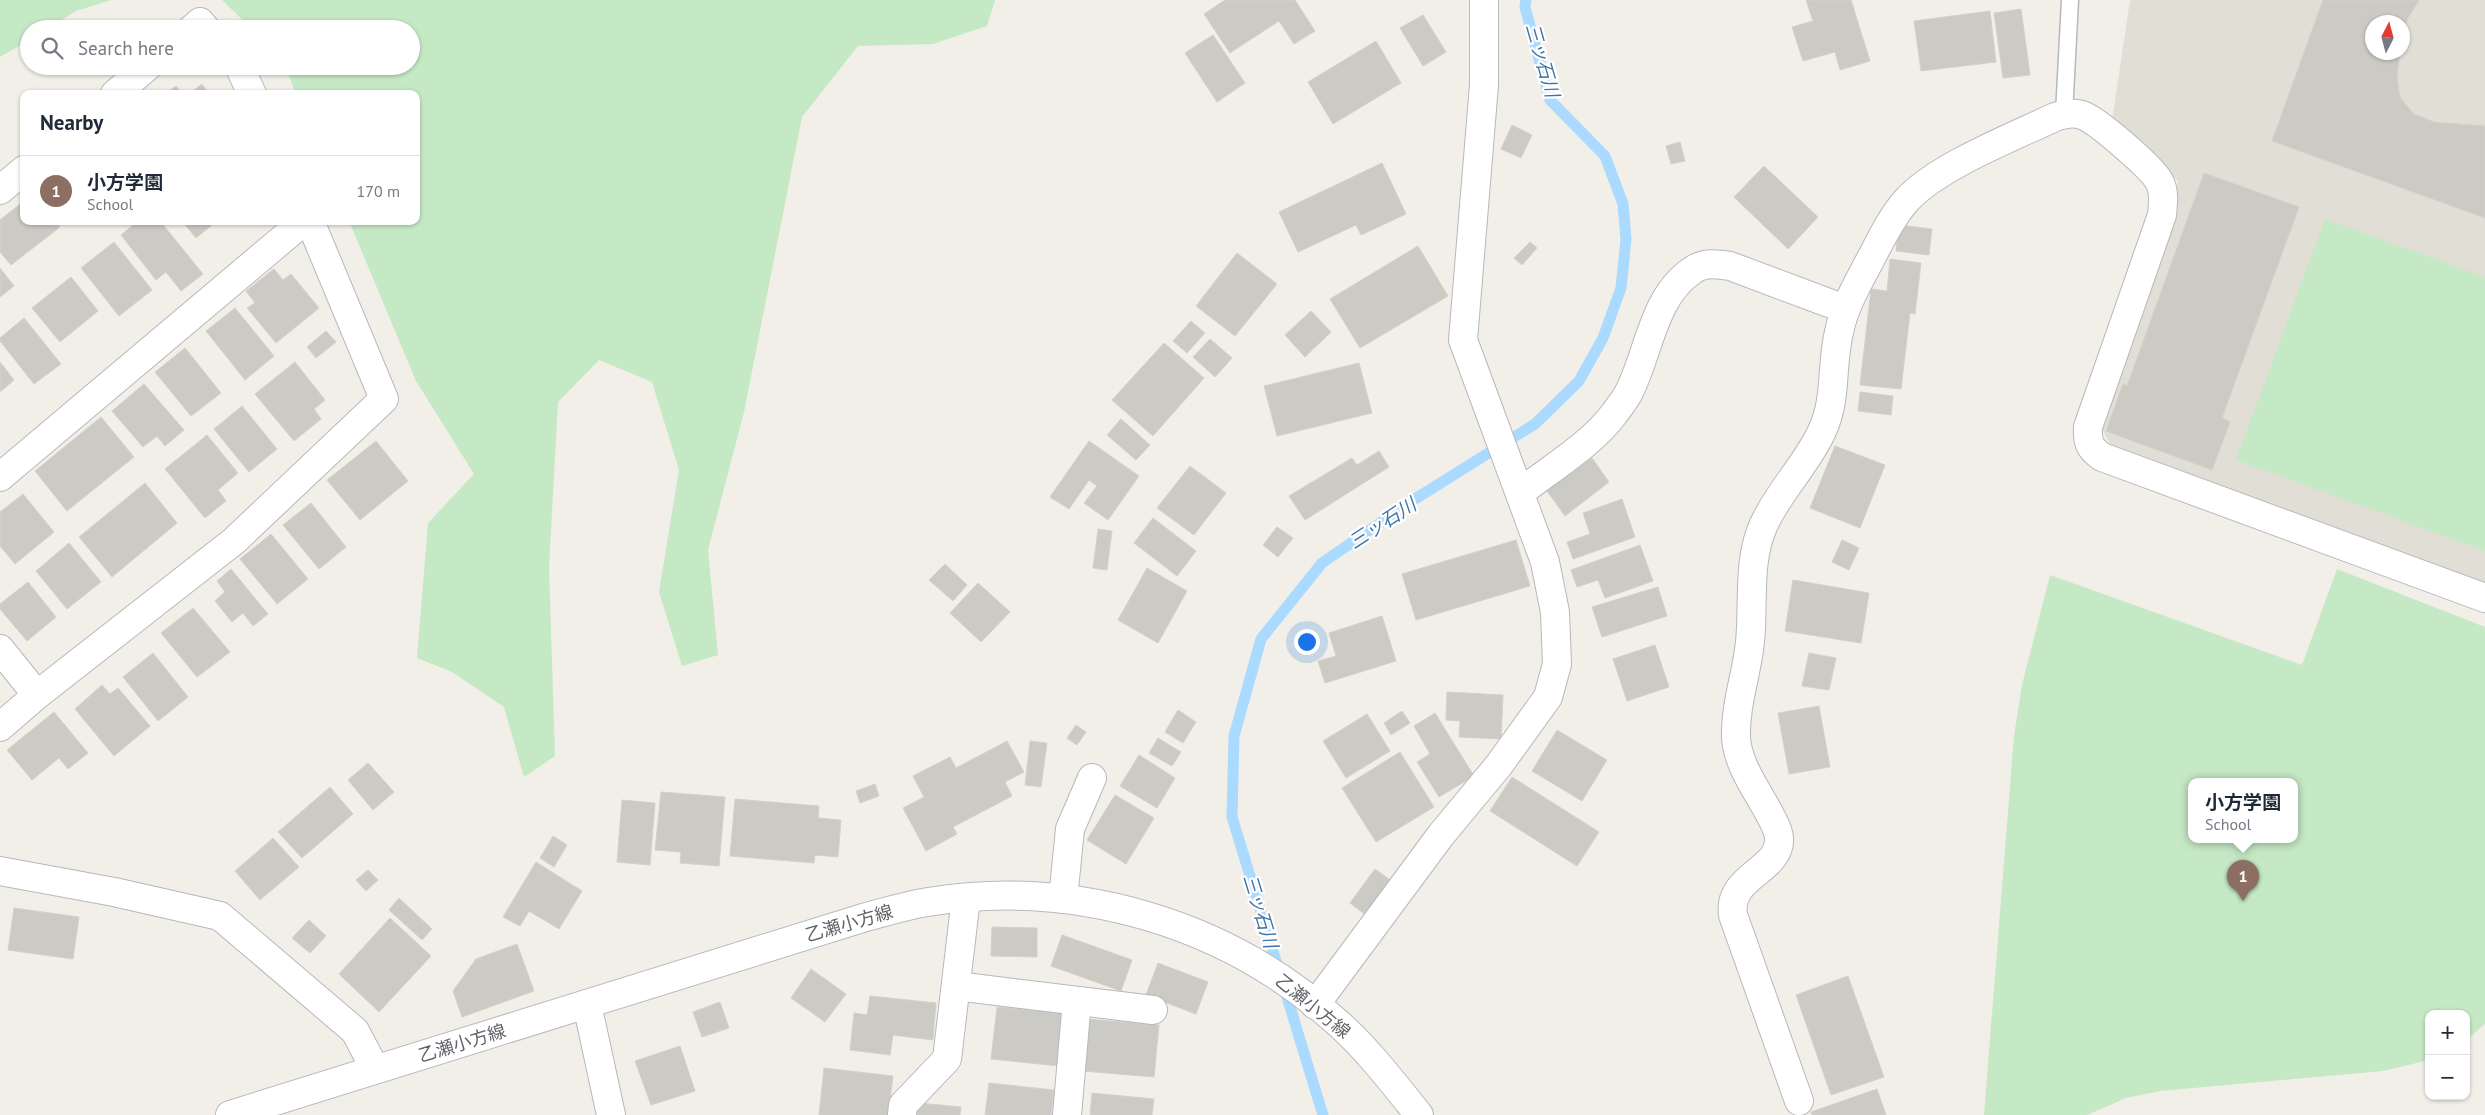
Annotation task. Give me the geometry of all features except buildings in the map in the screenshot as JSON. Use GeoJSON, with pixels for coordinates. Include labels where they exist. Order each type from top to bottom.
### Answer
{"type":"FeatureCollection","features":[{"type":"Feature","properties":{"kind":"street"},"geometry":{"type":"LineString","coordinates":[[1315,1004],[1441,836],[1499,765],[1548,697],[1557,664],[1555,612],[1545,562],[1519,487],[1463,340],[1484,86],[1484,0]]}},
{"type":"Feature","properties":{"kind":"street"},"geometry":{"type":"LineString","coordinates":[[120,90],[137,75]]}},
{"type":"Feature","properties":{"kind":"street"},"geometry":{"type":"LineString","coordinates":[[243,75],[250,90]]}},
{"type":"Feature","properties":{"kind":"street"},"geometry":{"type":"LineString","coordinates":[[1800,1101],[1733,914],[1732,904],[1734,894],[1770,861],[1777,850],[1779,838],[1776,826],[1743,764],[1738,751],[1736,731],[1750,644],[1757,542],[1772,508],[1823,430],[1828,413],[1835,353],[1845,309],[1891,223],[1905,202],[1924,184],[1946,170],[2064,114],[2082,115],[2094,122],[2149,168],[2160,182],[2164,198],[2162,215],[2088,427],[2087,440],[2092,451],[2102,457],[2485,598]]}},
{"type":"Feature","properties":{"kind":"street"},"geometry":{"type":"LineString","coordinates":[[0,190],[20,173]]}},
{"type":"Feature","properties":{"kind":"street"},"geometry":{"type":"LineString","coordinates":[[0,478],[299,225]]}},
{"type":"Feature","properties":{"kind":"street"},"geometry":{"type":"LineString","coordinates":[[0,727],[37,695],[234,540],[384,400],[312,225]]}},
{"type":"Feature","properties":{"kind":"street"},"geometry":{"type":"LineString","coordinates":[[1519,487],[1592,436],[1612,416],[1628,393],[1656,316],[1680,281],[1694,269],[1711,264],[1730,266],[1845,309]]}},
{"type":"Feature","properties":{"kind":"street"},"geometry":{"type":"LineString","coordinates":[[0,649],[37,695]]}},
{"type":"Feature","properties":{"kind":"street"},"geometry":{"type":"LineString","coordinates":[[1063,899],[1070,829],[1092,778]]}},
{"type":"Feature","properties":{"kind":"street"},"geometry":{"type":"LineString","coordinates":[[0,872],[114,892],[220,916],[355,1031],[376,1069]]}},
{"type":"Feature","properties":{"kind":"street","name":"乙瀬小方線"},"geometry":{"type":"LineString","coordinates":[[230,1115],[866,917],[928,902],[991,895],[1063,899],[1117,907],[1178,925],[1236,951],[1290,984],[1346,1031],[1419,1115]]}},
{"type":"Feature","properties":{"kind":"street"},"geometry":{"type":"LineString","coordinates":[[902,1115],[903,1105],[947,1059],[966,898]]}},
{"type":"Feature","properties":{"kind":"street"},"geometry":{"type":"LineString","coordinates":[[956,986],[1153,1010]]}},
{"type":"Feature","properties":{"kind":"street"},"geometry":{"type":"LineString","coordinates":[[1067,1115],[1077,1001]]}},
{"type":"Feature","properties":{"kind":"street"},"geometry":{"type":"LineString","coordinates":[[587,1004],[611,1115]]}},
{"type":"Feature","properties":{"kind":"lane"},"geometry":{"type":"LineString","coordinates":[[2064,114],[2070,0]]}},
{"type":"Feature","properties":{"kind":"shaded area"},"geometry":{"type":"Polygon","coordinates":[[[2130,0],[2485,0],[2485,584],[2115,452],[2100,426],[2178,181],[2112,121],[2130,0]]]}},
{"type":"Feature","properties":{"kind":"green space"},"geometry":{"type":"Polygon","coordinates":[[[0,0],[111,0],[76,11],[62,20],[20,20],[20,45],[0,57],[0,0]]]}},
{"type":"Feature","properties":{"kind":"green space"},"geometry":{"type":"Polygon","coordinates":[[[222,0],[995,0],[987,26],[933,44],[858,46],[802,117],[744,412],[708,550],[718,655],[682,666],[659,592],[679,470],[652,382],[599,360],[558,402],[549,567],[555,756],[524,777],[504,707],[452,672],[417,658],[428,523],[474,474],[416,381],[351,225],[420,225],[420,90],[294,90],[289,75],[420,75],[420,20],[243,20],[222,0]]]}},
{"type":"Feature","properties":{"kind":"green space"},"geometry":{"type":"Polygon","coordinates":[[[2325,219],[2485,277],[2485,551],[2236,460],[2325,219]]]}},
{"type":"Feature","properties":{"kind":"green space"},"geometry":{"type":"Polygon","coordinates":[[[2337,569],[2485,627],[2485,1024],[2470,1037],[2470,1010],[2425,1010],[2425,1061],[2383,1071],[2160,1091],[2126,1098],[2087,1115],[1984,1115],[2014,736],[2022,685],[2050,575],[2302,665],[2337,569]]]}},
{"type":"Feature","properties":{"kind":"waterway","name":"三ッ石川"},"geometry":{"type":"LineString","coordinates":[[1323,1115],[1232,817],[1234,736],[1261,639],[1322,563],[1415,499],[1535,424],[1579,381],[1603,338],[1621,288],[1626,239],[1623,204],[1605,156],[1550,100],[1525,7],[1526,0]]}},
{"type":"Feature","properties":{"kind":"place","name":"小方学園"},"geometry":{"type":"Point","coordinates":[2243,901]}}]}
